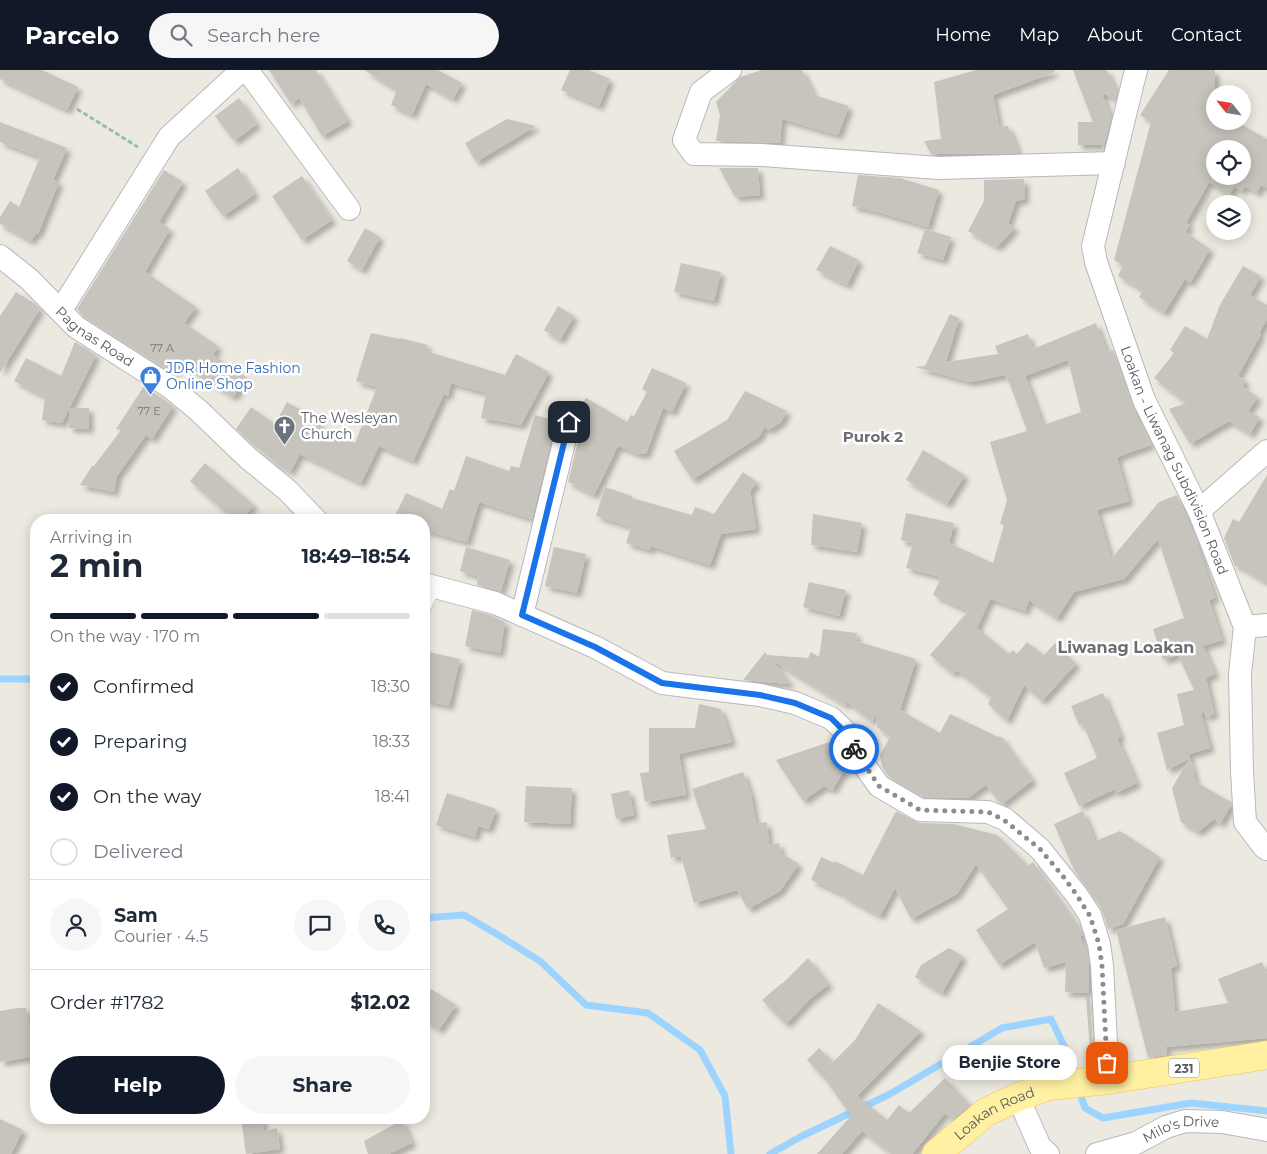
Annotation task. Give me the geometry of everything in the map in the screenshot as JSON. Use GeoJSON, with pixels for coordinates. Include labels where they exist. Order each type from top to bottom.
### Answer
{"type":"FeatureCollection","features":[{"type":"Feature","properties":{"kind":"main road","name":"Loakan Road"},"geometry":{"type":"LineString","coordinates":[[936,1154],[986,1112],[1018,1097],[1049,1086],[1104,1080],[1267,1055]]}},
{"type":"Feature","properties":{"kind":"street","name":"Pagnas Road"},"geometry":{"type":"LineString","coordinates":[[242,70],[169,137],[61,310],[76,327],[170,387],[198,410],[248,458],[287,490],[310,514]]}},
{"type":"Feature","properties":{"kind":"street"},"geometry":{"type":"LineString","coordinates":[[247,70],[349,209]]}},
{"type":"Feature","properties":{"kind":"street"},"geometry":{"type":"LineString","coordinates":[[730,70],[701,92],[684,140],[694,154],[761,155],[939,168],[1114,164]]}},
{"type":"Feature","properties":{"kind":"street","name":"Loakan - Liwanag Subdivision Road"},"geometry":{"type":"LineString","coordinates":[[1136,70],[1093,246],[1096,262],[1144,400],[1256,626],[1240,674],[1242,771],[1245,822],[1264,847],[1267,848]]}},
{"type":"Feature","properties":{"kind":"street"},"geometry":{"type":"LineString","coordinates":[[0,256],[29,279],[61,310]]}},
{"type":"Feature","properties":{"kind":"street"},"geometry":{"type":"LineString","coordinates":[[522,615],[569,422]]}},
{"type":"Feature","properties":{"kind":"street"},"geometry":{"type":"LineString","coordinates":[[1199,511],[1267,451]]}},
{"type":"Feature","properties":{"kind":"street"},"geometry":{"type":"LineString","coordinates":[[430,586],[495,603],[595,647],[662,683],[760,695],[795,703],[831,718],[846,733],[857,754],[879,786],[920,810],[988,812],[1011,825],[1040,849],[1076,894],[1090,916],[1099,944],[1102,966],[1104,1080]]}},
{"type":"Feature","properties":{"kind":"street"},"geometry":{"type":"LineString","coordinates":[[1018,1097],[1040,1147],[1048,1154]]}},
{"type":"Feature","properties":{"kind":"street","name":"Milo's Drive"},"geometry":{"type":"LineString","coordinates":[[1104,1153],[1139,1148],[1166,1127],[1185,1121],[1222,1122],[1267,1130]]}},
{"type":"Feature","properties":{"kind":"path"},"geometry":{"type":"LineString","coordinates":[[77,109],[156,157]]}},
{"type":"Feature","properties":{"kind":"building"},"geometry":{"type":"Polygon","coordinates":[[[0,70],[42,70],[78,87],[67,110],[0,79],[0,70]]]}},
{"type":"Feature","properties":{"kind":"building"},"geometry":{"type":"Polygon","coordinates":[[[269,70],[316,70],[348,121],[322,136],[299,98],[291,104],[269,70]]]}},
{"type":"Feature","properties":{"kind":"building"},"geometry":{"type":"Polygon","coordinates":[[[364,70],[438,70],[462,83],[453,99],[426,84],[412,115],[391,105],[397,90],[364,70]]]}},
{"type":"Feature","properties":{"kind":"building"},"geometry":{"type":"Polygon","coordinates":[[[570,70],[589,70],[610,79],[599,106],[561,90],[570,70]]]}},
{"type":"Feature","properties":{"kind":"building"},"geometry":{"type":"Polygon","coordinates":[[[762,70],[802,70],[814,95],[849,106],[838,135],[782,119],[780,143],[716,141],[720,115],[716,102],[740,77],[762,70]]]}},
{"type":"Feature","properties":{"kind":"building"},"geometry":{"type":"Polygon","coordinates":[[[976,70],[1054,70],[1055,72],[993,95],[999,127],[1008,126],[1019,153],[931,154],[924,141],[941,139],[934,82],[976,70]]]}},
{"type":"Feature","properties":{"kind":"building"},"geometry":{"type":"Polygon","coordinates":[[[1073,70],[1107,70],[1117,94],[1115,100],[1105,94],[1102,95],[1111,118],[1103,149],[1102,145],[1078,145],[1078,122],[1093,122],[1073,70]]]}},
{"type":"Feature","properties":{"kind":"building"},"geometry":{"type":"Polygon","coordinates":[[[1169,70],[1215,70],[1215,85],[1206,85],[1206,130],[1251,130],[1267,139],[1267,188],[1261,185],[1257,193],[1245,186],[1242,191],[1234,186],[1230,194],[1214,185],[1251,185],[1251,140],[1206,140],[1207,185],[1186,223],[1190,225],[1185,232],[1210,249],[1190,283],[1185,279],[1164,313],[1139,297],[1143,290],[1118,276],[1123,265],[1114,260],[1151,122],[1140,115],[1169,70]]]}},
{"type":"Feature","properties":{"kind":"building"},"geometry":{"type":"Polygon","coordinates":[[[239,98],[257,124],[234,141],[215,116],[239,98]]]}},
{"type":"Feature","properties":{"kind":"building"},"geometry":{"type":"Polygon","coordinates":[[[507,119],[536,126],[476,162],[465,143],[507,119]]]}},
{"type":"Feature","properties":{"kind":"building"},"geometry":{"type":"Polygon","coordinates":[[[0,122],[67,148],[53,180],[59,182],[38,234],[36,233],[31,241],[0,224],[0,217],[10,201],[19,207],[40,157],[0,142],[0,122]]]}},
{"type":"Feature","properties":{"kind":"building"},"geometry":{"type":"Polygon","coordinates":[[[238,168],[255,194],[223,216],[205,191],[238,168]]]}},
{"type":"Feature","properties":{"kind":"building"},"geometry":{"type":"Polygon","coordinates":[[[719,168],[758,168],[760,195],[735,197],[719,168]]]}},
{"type":"Feature","properties":{"kind":"building"},"geometry":{"type":"Polygon","coordinates":[[[164,170],[183,182],[159,222],[170,229],[145,272],[196,307],[184,323],[218,346],[213,355],[247,378],[233,397],[180,362],[173,373],[84,317],[77,309],[164,170]]]}},
{"type":"Feature","properties":{"kind":"building"},"geometry":{"type":"Polygon","coordinates":[[[858,175],[900,178],[939,190],[928,227],[852,206],[858,175]]]}},
{"type":"Feature","properties":{"kind":"building"},"geometry":{"type":"Polygon","coordinates":[[[302,176],[332,220],[302,240],[272,196],[302,176]]]}},
{"type":"Feature","properties":{"kind":"building"},"geometry":{"type":"Polygon","coordinates":[[[1024,179],[1025,199],[1016,201],[1008,223],[1015,228],[997,247],[968,231],[984,201],[984,180],[1024,179]]]}},
{"type":"Feature","properties":{"kind":"building"},"geometry":{"type":"Polygon","coordinates":[[[365,228],[380,237],[362,270],[347,261],[365,228]]]}},
{"type":"Feature","properties":{"kind":"building"},"geometry":{"type":"Polygon","coordinates":[[[925,229],[951,237],[943,260],[917,253],[925,229]]]}},
{"type":"Feature","properties":{"kind":"building"},"geometry":{"type":"Polygon","coordinates":[[[830,246],[859,260],[847,285],[816,270],[830,246]]]}},
{"type":"Feature","properties":{"kind":"building"},"geometry":{"type":"Polygon","coordinates":[[[681,263],[721,272],[714,301],[674,292],[681,263]]]}},
{"type":"Feature","properties":{"kind":"building"},"geometry":{"type":"Polygon","coordinates":[[[1243,266],[1261,276],[1250,295],[1267,305],[1267,319],[1259,333],[1261,334],[1238,376],[1246,380],[1242,386],[1258,397],[1248,411],[1260,417],[1250,434],[1229,421],[1190,444],[1169,409],[1186,403],[1154,378],[1174,353],[1170,350],[1185,326],[1207,339],[1220,305],[1243,266]]]}},
{"type":"Feature","properties":{"kind":"building"},"geometry":{"type":"Polygon","coordinates":[[[16,292],[40,309],[0,373],[0,316],[16,292]]]}},
{"type":"Feature","properties":{"kind":"building"},"geometry":{"type":"Polygon","coordinates":[[[558,306],[574,316],[560,340],[544,330],[558,306]]]}},
{"type":"Feature","properties":{"kind":"building"},"geometry":{"type":"Polygon","coordinates":[[[950,314],[959,318],[946,362],[998,354],[995,346],[1028,334],[1033,349],[1096,323],[1107,352],[1113,350],[1138,420],[1151,445],[1117,457],[1129,501],[1097,510],[1111,559],[1159,502],[1177,495],[1198,545],[1215,598],[1209,600],[1222,640],[1203,646],[1215,674],[1206,678],[1214,714],[1206,717],[1204,712],[1201,713],[1210,748],[1189,754],[1196,782],[1231,802],[1220,824],[1214,819],[1198,832],[1181,822],[1172,788],[1189,759],[1167,770],[1157,733],[1184,725],[1177,694],[1194,690],[1178,655],[1163,660],[1153,629],[1184,618],[1158,539],[1124,579],[1074,592],[1057,618],[1029,600],[1025,611],[990,599],[977,628],[1009,654],[1013,650],[1017,654],[1027,642],[1044,655],[1055,643],[1076,664],[1042,701],[1024,685],[1007,721],[988,704],[991,697],[956,670],[953,674],[930,655],[968,611],[933,595],[941,577],[906,568],[913,543],[901,540],[906,513],[954,523],[949,543],[993,563],[1004,525],[1000,524],[1007,500],[990,442],[1027,431],[1005,375],[970,382],[915,367],[925,366],[950,314]],[[1068,360],[1025,376],[1043,425],[1081,412],[1068,360]]]}},
{"type":"Feature","properties":{"kind":"building"},"geometry":{"type":"Polygon","coordinates":[[[371,333],[428,345],[426,351],[505,375],[516,354],[549,372],[521,425],[481,418],[486,393],[451,383],[448,396],[444,394],[413,461],[379,446],[361,483],[300,454],[290,472],[274,462],[236,429],[251,407],[275,424],[287,402],[319,420],[317,425],[355,443],[377,387],[356,381],[371,333]]]}},
{"type":"Feature","properties":{"kind":"building"},"geometry":{"type":"Polygon","coordinates":[[[75,342],[96,355],[62,423],[42,420],[45,397],[14,381],[26,358],[61,376],[75,342]]]}},
{"type":"Feature","properties":{"kind":"building"},"geometry":{"type":"Polygon","coordinates":[[[652,368],[686,383],[672,412],[663,408],[646,454],[638,454],[618,446],[594,495],[568,482],[582,425],[581,418],[577,412],[586,398],[627,422],[631,415],[634,416],[647,392],[642,389],[652,368]]]}},
{"type":"Feature","properties":{"kind":"building"},"geometry":{"type":"Polygon","coordinates":[[[144,386],[173,406],[152,439],[146,435],[117,476],[114,492],[80,485],[92,466],[94,466],[121,430],[116,429],[144,386]]]}},
{"type":"Feature","properties":{"kind":"building"},"geometry":{"type":"Polygon","coordinates":[[[745,391],[787,411],[781,422],[769,430],[764,427],[760,436],[692,480],[674,451],[727,420],[745,391]]]}},
{"type":"Feature","properties":{"kind":"building"},"geometry":{"type":"Polygon","coordinates":[[[69,408],[89,408],[89,429],[69,428],[69,408]]]}},
{"type":"Feature","properties":{"kind":"building"},"geometry":{"type":"Polygon","coordinates":[[[535,415],[556,421],[532,519],[479,502],[467,542],[430,532],[430,514],[396,514],[406,493],[442,509],[450,489],[454,491],[466,456],[509,471],[511,466],[519,468],[535,415]]]}},
{"type":"Feature","properties":{"kind":"building"},"geometry":{"type":"Polygon","coordinates":[[[923,450],[965,475],[947,504],[906,480],[923,450]]]}},
{"type":"Feature","properties":{"kind":"building"},"geometry":{"type":"Polygon","coordinates":[[[205,463],[254,505],[246,514],[227,514],[190,481],[205,463]]]}},
{"type":"Feature","properties":{"kind":"building"},"geometry":{"type":"Polygon","coordinates":[[[743,472],[757,482],[750,491],[756,529],[721,534],[710,565],[651,546],[650,550],[626,543],[631,527],[596,516],[605,487],[632,496],[632,498],[692,515],[695,507],[714,514],[743,472]]]}},
{"type":"Feature","properties":{"kind":"building"},"geometry":{"type":"Polygon","coordinates":[[[1267,475],[1267,583],[1235,566],[1224,538],[1233,519],[1239,522],[1267,475]]]}},
{"type":"Feature","properties":{"kind":"building"},"geometry":{"type":"Polygon","coordinates":[[[813,514],[862,523],[857,552],[811,545],[813,514]]]}},
{"type":"Feature","properties":{"kind":"building"},"geometry":{"type":"Polygon","coordinates":[[[466,547],[510,560],[501,591],[477,585],[478,576],[460,571],[466,547]]]}},
{"type":"Feature","properties":{"kind":"building"},"geometry":{"type":"Polygon","coordinates":[[[554,547],[586,554],[577,593],[545,586],[554,547]]]}},
{"type":"Feature","properties":{"kind":"building"},"geometry":{"type":"Polygon","coordinates":[[[809,582],[846,590],[839,616],[803,607],[809,582]]]}},
{"type":"Feature","properties":{"kind":"building"},"geometry":{"type":"Polygon","coordinates":[[[472,610],[491,615],[505,622],[500,653],[465,646],[472,610]]]}},
{"type":"Feature","properties":{"kind":"building"},"geometry":{"type":"Polygon","coordinates":[[[823,629],[857,633],[856,641],[916,659],[900,710],[940,733],[950,714],[998,737],[1000,736],[1005,740],[1033,780],[1002,804],[986,785],[968,798],[924,797],[888,776],[882,767],[880,755],[890,737],[877,727],[876,715],[872,722],[847,702],[845,705],[772,660],[791,684],[743,680],[765,652],[767,655],[808,658],[811,652],[819,657],[823,629]]]}},
{"type":"Feature","properties":{"kind":"building"},"geometry":{"type":"Polygon","coordinates":[[[430,652],[460,659],[449,706],[430,701],[430,652]]]}},
{"type":"Feature","properties":{"kind":"building"},"geometry":{"type":"Polygon","coordinates":[[[1103,693],[1121,737],[1117,739],[1137,783],[1116,793],[1115,789],[1079,806],[1064,773],[1097,758],[1083,724],[1079,725],[1071,706],[1103,693]]]}},
{"type":"Feature","properties":{"kind":"building"},"geometry":{"type":"Polygon","coordinates":[[[699,704],[721,709],[732,742],[679,754],[686,795],[645,802],[640,773],[649,772],[649,728],[695,728],[699,704]]]}},
{"type":"Feature","properties":{"kind":"building"},"geometry":{"type":"Polygon","coordinates":[[[835,740],[840,751],[829,759],[845,769],[832,790],[824,786],[803,801],[776,760],[835,740]]]}},
{"type":"Feature","properties":{"kind":"building"},"geometry":{"type":"Polygon","coordinates":[[[743,772],[751,795],[756,824],[767,822],[769,845],[779,843],[781,853],[799,864],[780,891],[748,909],[737,890],[694,903],[681,856],[671,858],[667,835],[706,829],[692,789],[743,772]]]}},
{"type":"Feature","properties":{"kind":"building"},"geometry":{"type":"Polygon","coordinates":[[[526,786],[572,788],[570,824],[524,822],[526,786]]]}},
{"type":"Feature","properties":{"kind":"building"},"geometry":{"type":"Polygon","coordinates":[[[629,790],[634,815],[616,819],[611,794],[629,790]]]}},
{"type":"Feature","properties":{"kind":"building"},"geometry":{"type":"Polygon","coordinates":[[[447,793],[496,809],[489,829],[478,826],[475,837],[436,825],[447,793]]]}},
{"type":"Feature","properties":{"kind":"building"},"geometry":{"type":"Polygon","coordinates":[[[896,811],[919,823],[954,824],[997,835],[1028,866],[1033,862],[1081,930],[1083,936],[1080,936],[1088,957],[1089,993],[1065,992],[1066,962],[1044,968],[1035,942],[999,965],[976,930],[1008,909],[976,864],[957,894],[911,919],[895,888],[880,916],[844,895],[811,880],[821,857],[834,863],[835,861],[863,875],[896,811]]]}},
{"type":"Feature","properties":{"kind":"building"},"geometry":{"type":"Polygon","coordinates":[[[1083,811],[1095,841],[1120,831],[1160,857],[1123,924],[1108,929],[1101,908],[1074,870],[1054,824],[1083,811]]]}},
{"type":"Feature","properties":{"kind":"building"},"geometry":{"type":"Polygon","coordinates":[[[1165,917],[1177,966],[1171,968],[1175,1012],[1228,1003],[1218,979],[1262,962],[1267,974],[1267,1038],[1166,1047],[1167,1055],[1148,1058],[1116,930],[1165,917]]]}},
{"type":"Feature","properties":{"kind":"building"},"geometry":{"type":"Polygon","coordinates":[[[949,948],[963,956],[942,993],[915,977],[921,965],[949,948]]]}},
{"type":"Feature","properties":{"kind":"building"},"geometry":{"type":"Polygon","coordinates":[[[808,958],[829,984],[810,999],[786,1024],[762,1000],[783,983],[808,958]]]}},
{"type":"Feature","properties":{"kind":"building"},"geometry":{"type":"Polygon","coordinates":[[[431,989],[456,1005],[439,1030],[430,1024],[431,989]]]}},
{"type":"Feature","properties":{"kind":"building"},"geometry":{"type":"Polygon","coordinates":[[[1086,997],[1090,997],[1093,1049],[1090,1049],[1086,997]]]}},
{"type":"Feature","properties":{"kind":"building"},"geometry":{"type":"Polygon","coordinates":[[[878,1003],[921,1031],[857,1096],[887,1120],[899,1105],[909,1113],[945,1078],[970,1105],[952,1120],[945,1113],[912,1154],[891,1154],[862,1131],[842,1154],[817,1154],[851,1116],[825,1079],[807,1060],[819,1048],[833,1062],[855,1040],[878,1003]]]}},
{"type":"Feature","properties":{"kind":"building"},"geometry":{"type":"Polygon","coordinates":[[[26,1008],[30,1029],[30,1057],[0,1062],[0,1011],[26,1008]]]}},
{"type":"Feature","properties":{"kind":"building"},"geometry":{"type":"Polygon","coordinates":[[[0,1119],[23,1130],[11,1154],[0,1154],[0,1119]]]}},
{"type":"Feature","properties":{"kind":"building"},"geometry":{"type":"Polygon","coordinates":[[[242,1124],[263,1124],[264,1131],[277,1128],[280,1149],[246,1154],[242,1124]]]}},
{"type":"Feature","properties":{"kind":"building"},"geometry":{"type":"Polygon","coordinates":[[[395,1124],[404,1124],[412,1143],[389,1154],[368,1154],[364,1141],[395,1124]]]}},
{"type":"Feature","properties":{"kind":"waterway"},"geometry":{"type":"LineString","coordinates":[[0,679],[30,679]]}},
{"type":"Feature","properties":{"kind":"waterway"},"geometry":{"type":"LineString","coordinates":[[430,918],[464,915],[540,961],[586,1005],[648,1013],[700,1050],[725,1096],[731,1154]]}},
{"type":"Feature","properties":{"kind":"waterway"},"geometry":{"type":"LineString","coordinates":[[770,1154],[800,1137],[890,1094],[1002,1028],[1051,1019],[1064,1046],[1075,1078]]}},
{"type":"Feature","properties":{"kind":"waterway"},"geometry":{"type":"LineString","coordinates":[[1078,1088],[1085,1108],[1103,1118],[1191,1103],[1267,1111]]}},
{"type":"Feature","properties":{"kind":"way so far"},"geometry":{"type":"LineString","coordinates":[[854,749],[879,786],[920,810],[988,812],[1004,820],[1024,835],[1040,849],[1062,875],[1090,916],[1099,944],[1102,966],[1107,1063]]}},
{"type":"Feature","properties":{"kind":"place","name":"JDR Home Fashion Online Shop"},"geometry":{"type":"Point","coordinates":[150,395]}},
{"type":"Feature","properties":{"kind":"place","name":"The Wesleyan Church"},"geometry":{"type":"Point","coordinates":[285,445]}},
{"type":"Feature","properties":{"kind":"place","name":"Benjie Store"},"geometry":{"type":"Point","coordinates":[1107,1063]}},
{"type":"Feature","properties":{"kind":"district","name":"Purok 2"},"geometry":{"type":"Point","coordinates":[873,436]}},
{"type":"Feature","properties":{"kind":"district","name":"Liwanag Loakan"},"geometry":{"type":"Point","coordinates":[1126,647]}},
{"type":"Feature","properties":{"kind":"route"},"geometry":{"type":"LineString","coordinates":[[569,422],[522,615],[595,647],[662,683],[760,695],[795,703],[831,718],[846,733],[854,749]]}}]}
